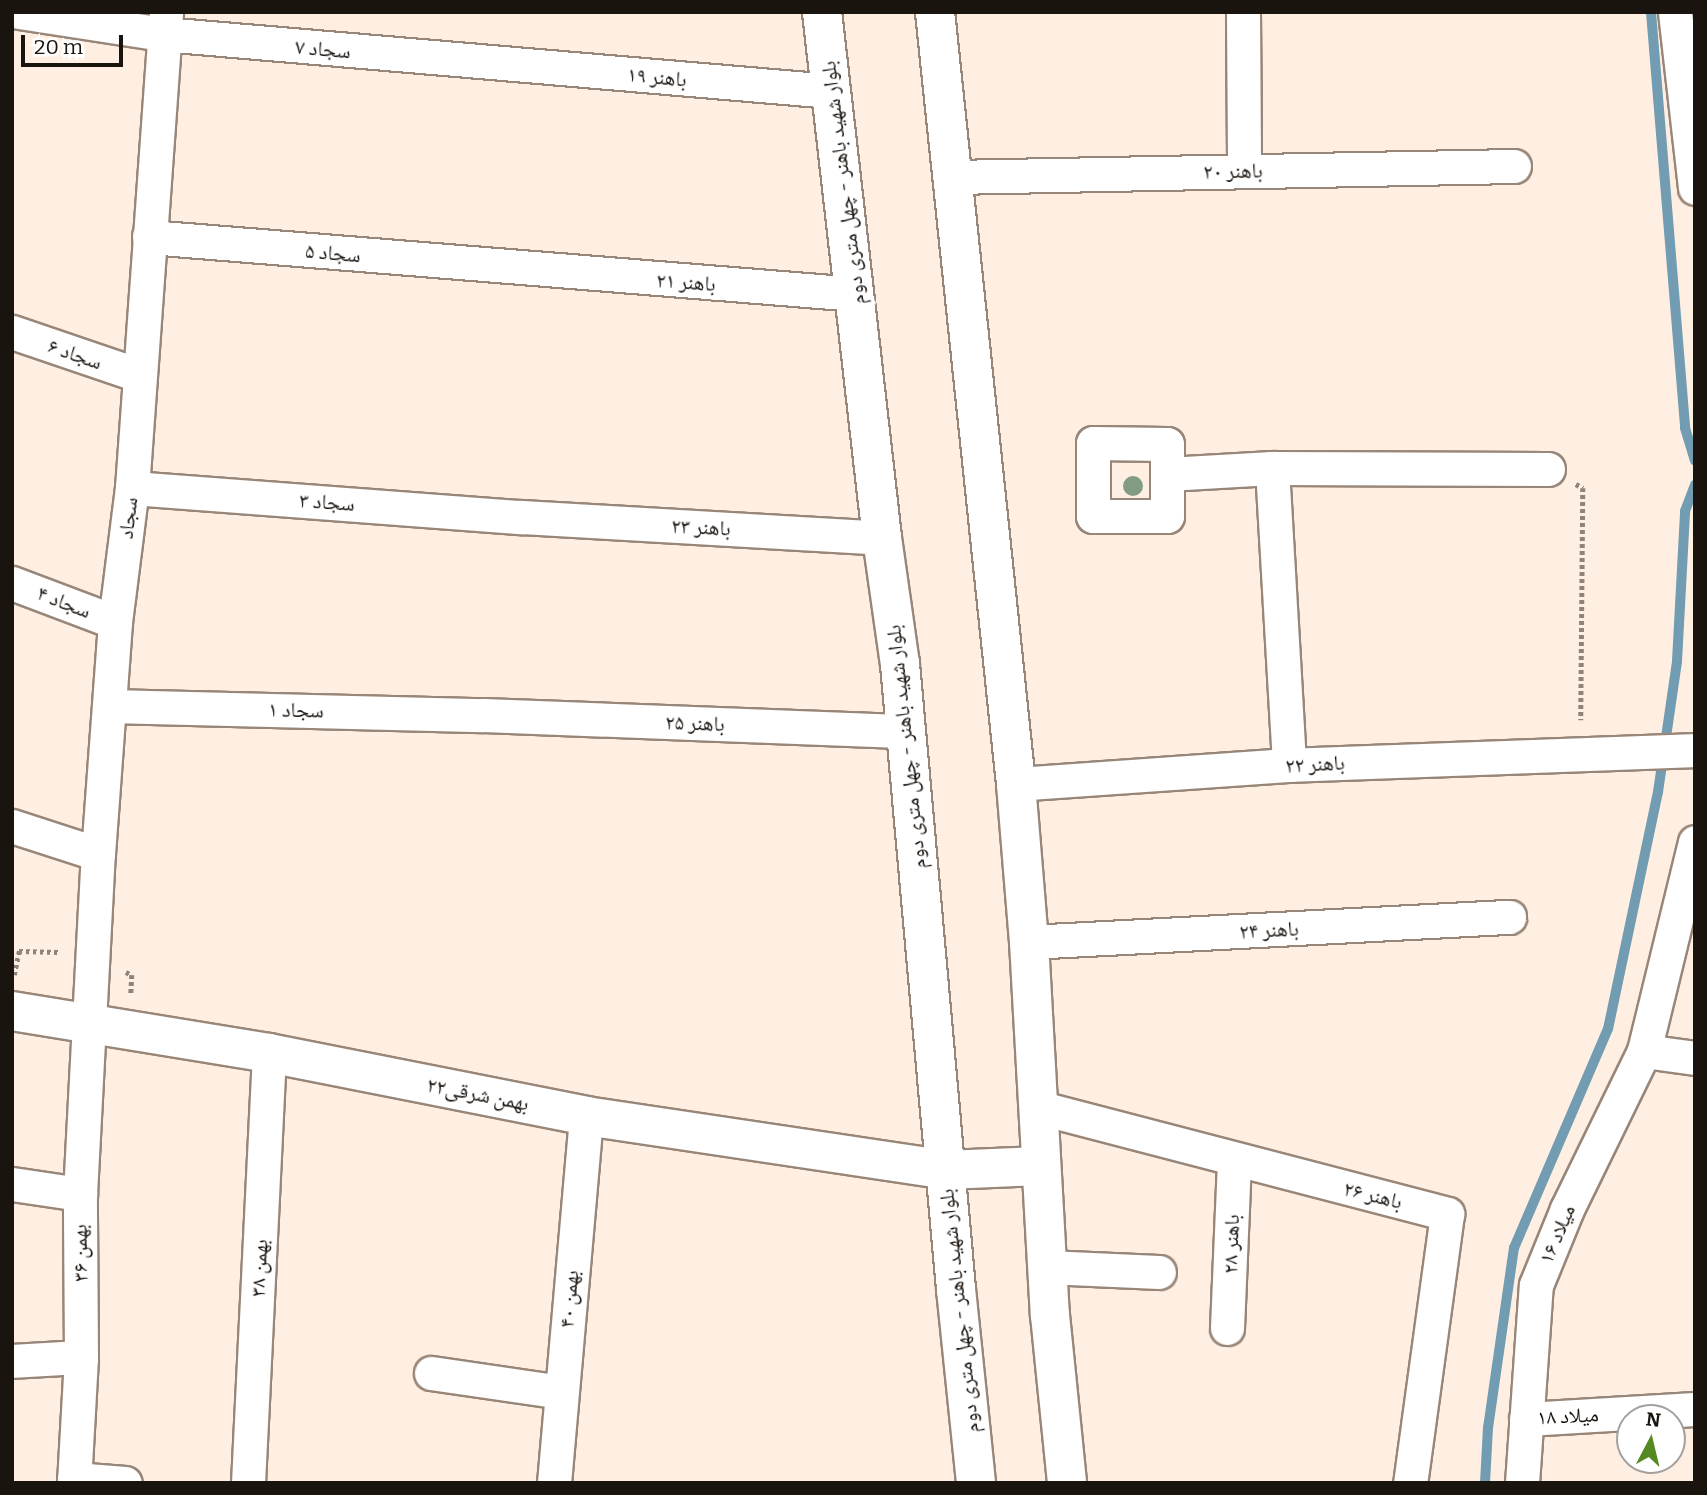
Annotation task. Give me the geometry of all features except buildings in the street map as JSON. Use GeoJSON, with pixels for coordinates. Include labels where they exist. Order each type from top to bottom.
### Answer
{"type":"FeatureCollection","features":[{"type":"Feature","properties":{"kind":"street","name":"سجاد ۷"},"geometry":{"type":"LineString","coordinates":[[19,12],[164,23],[483,63]]}},
{"type":"Feature","properties":{"kind":"street","name":"بلوار شهید باهنر - چهل متری دوم"},"geometry":{"type":"LineString","coordinates":[[822,12],[882,538],[901,664],[976,1483]]}},
{"type":"Feature","properties":{"kind":"street"},"geometry":{"type":"LineString","coordinates":[[935,12],[1016,784],[1029,942],[1046,1267],[1067,1483]]}},
{"type":"Feature","properties":{"kind":"street"},"geometry":{"type":"LineString","coordinates":[[1242,12],[1244,171]]}},
{"type":"Feature","properties":{"kind":"street"},"geometry":{"type":"LineString","coordinates":[[1675,12],[1695,188]]}},
{"type":"Feature","properties":{"kind":"street","name":"سجاد"},"geometry":{"type":"LineString","coordinates":[[89,1023],[115,622],[132,488],[164,23]]}},
{"type":"Feature","properties":{"kind":"street","name":"باهنر ۱۹"},"geometry":{"type":"LineString","coordinates":[[483,63],[831,92]]}},
{"type":"Feature","properties":{"kind":"street","name":"باهنر ۲۰"},"geometry":{"type":"LineString","coordinates":[[953,177],[1514,166]]}},
{"type":"Feature","properties":{"kind":"street","name":"سجاد ۵"},"geometry":{"type":"LineString","coordinates":[[149,237],[516,269]]}},
{"type":"Feature","properties":{"kind":"street","name":"باهنر ۲۱"},"geometry":{"type":"LineString","coordinates":[[516,269],[856,294]]}},
{"type":"Feature","properties":{"kind":"street","name":"سجاد ۶"},"geometry":{"type":"LineString","coordinates":[[12,332],[138,375]]}},
{"type":"Feature","properties":{"kind":"street"},"geometry":{"type":"LineString","coordinates":[[1272,468],[1289,765]]}},
{"type":"Feature","properties":{"kind":"street"},"geometry":{"type":"LineString","coordinates":[[1167,474],[1272,468],[1548,469]]}},
{"type":"Feature","properties":{"kind":"street","name":"سجاد ۳"},"geometry":{"type":"LineString","coordinates":[[132,488],[521,517]]}},
{"type":"Feature","properties":{"kind":"street","name":"باهنر ۲۳"},"geometry":{"type":"LineString","coordinates":[[521,517],[882,538]]}},
{"type":"Feature","properties":{"kind":"street","name":"سجاد ۴"},"geometry":{"type":"LineString","coordinates":[[12,583],[115,622]]}},
{"type":"Feature","properties":{"kind":"street","name":"سجاد ۱"},"geometry":{"type":"LineString","coordinates":[[109,706],[483,715]]}},
{"type":"Feature","properties":{"kind":"street","name":"باهنر ۲۵"},"geometry":{"type":"LineString","coordinates":[[483,715],[906,732]]}},
{"type":"Feature","properties":{"kind":"street","name":"باهنر ۲۲"},"geometry":{"type":"LineString","coordinates":[[1016,784],[1289,765],[1581,752],[1695,750]]}},
{"type":"Feature","properties":{"kind":"street"},"geometry":{"type":"LineString","coordinates":[[12,826],[98,854]]}},
{"type":"Feature","properties":{"kind":"street","name":"میلاد ۱۶"},"geometry":{"type":"LineString","coordinates":[[1522,1483],[1536,1285],[1566,1209],[1644,1051],[1695,842]]}},
{"type":"Feature","properties":{"kind":"street","name":"باهنر ۲۴"},"geometry":{"type":"LineString","coordinates":[[1029,942],[1508,917]]}},
{"type":"Feature","properties":{"kind":"street","name":"۲۲بهمن شرقی"},"geometry":{"type":"LineString","coordinates":[[12,1011],[269,1053],[586,1116],[946,1170],[1040,1166]]}},
{"type":"Feature","properties":{"kind":"street","name":"بهمن ۳۶"},"geometry":{"type":"LineString","coordinates":[[74,1481],[81,1357],[79,1194],[89,1023]]}},
{"type":"Feature","properties":{"kind":"street"},"geometry":{"type":"LineString","coordinates":[[1644,1051],[1695,1058]]}},
{"type":"Feature","properties":{"kind":"street","name":"بهمن ۳۸"},"geometry":{"type":"LineString","coordinates":[[248,1483],[269,1053]]}},
{"type":"Feature","properties":{"kind":"street","name":"باهنر ۲۶"},"geometry":{"type":"LineString","coordinates":[[1037,1107],[1447,1214],[1410,1483]]}},
{"type":"Feature","properties":{"kind":"street","name":"بهمن ۴۰"},"geometry":{"type":"LineString","coordinates":[[554,1483],[586,1116]]}},
{"type":"Feature","properties":{"kind":"street","name":"باهنر ۲۸"},"geometry":{"type":"LineString","coordinates":[[1227,1328],[1234,1160]]}},
{"type":"Feature","properties":{"kind":"street"},"geometry":{"type":"LineString","coordinates":[[12,1184],[79,1194]]}},
{"type":"Feature","properties":{"kind":"street"},"geometry":{"type":"LineString","coordinates":[[1046,1267],[1159,1272]]}},
{"type":"Feature","properties":{"kind":"street"},"geometry":{"type":"LineString","coordinates":[[12,1361],[81,1357]]}},
{"type":"Feature","properties":{"kind":"street"},"geometry":{"type":"LineString","coordinates":[[431,1373],[561,1392]]}},
{"type":"Feature","properties":{"kind":"street","name":"میلاد ۱۸"},"geometry":{"type":"LineString","coordinates":[[1526,1419],[1695,1409]]}},
{"type":"Feature","properties":{"kind":"street"},"geometry":{"type":"LineString","coordinates":[[74,1481],[125,1483]]}},
{"type":"Feature","properties":{"kind":"path"},"geometry":{"type":"LineString","coordinates":[[1548,469],[1583,488],[1581,752]]}},
{"type":"Feature","properties":{"kind":"waterway"},"geometry":{"type":"LineString","coordinates":[[1651,12],[1685,428],[1695,460]]}},
{"type":"Feature","properties":{"kind":"waterway"},"geometry":{"type":"LineString","coordinates":[[1485,1483],[1488,1428],[1514,1248],[1608,1029],[1658,792],[1677,661],[1685,511],[1695,485]]}}]}
